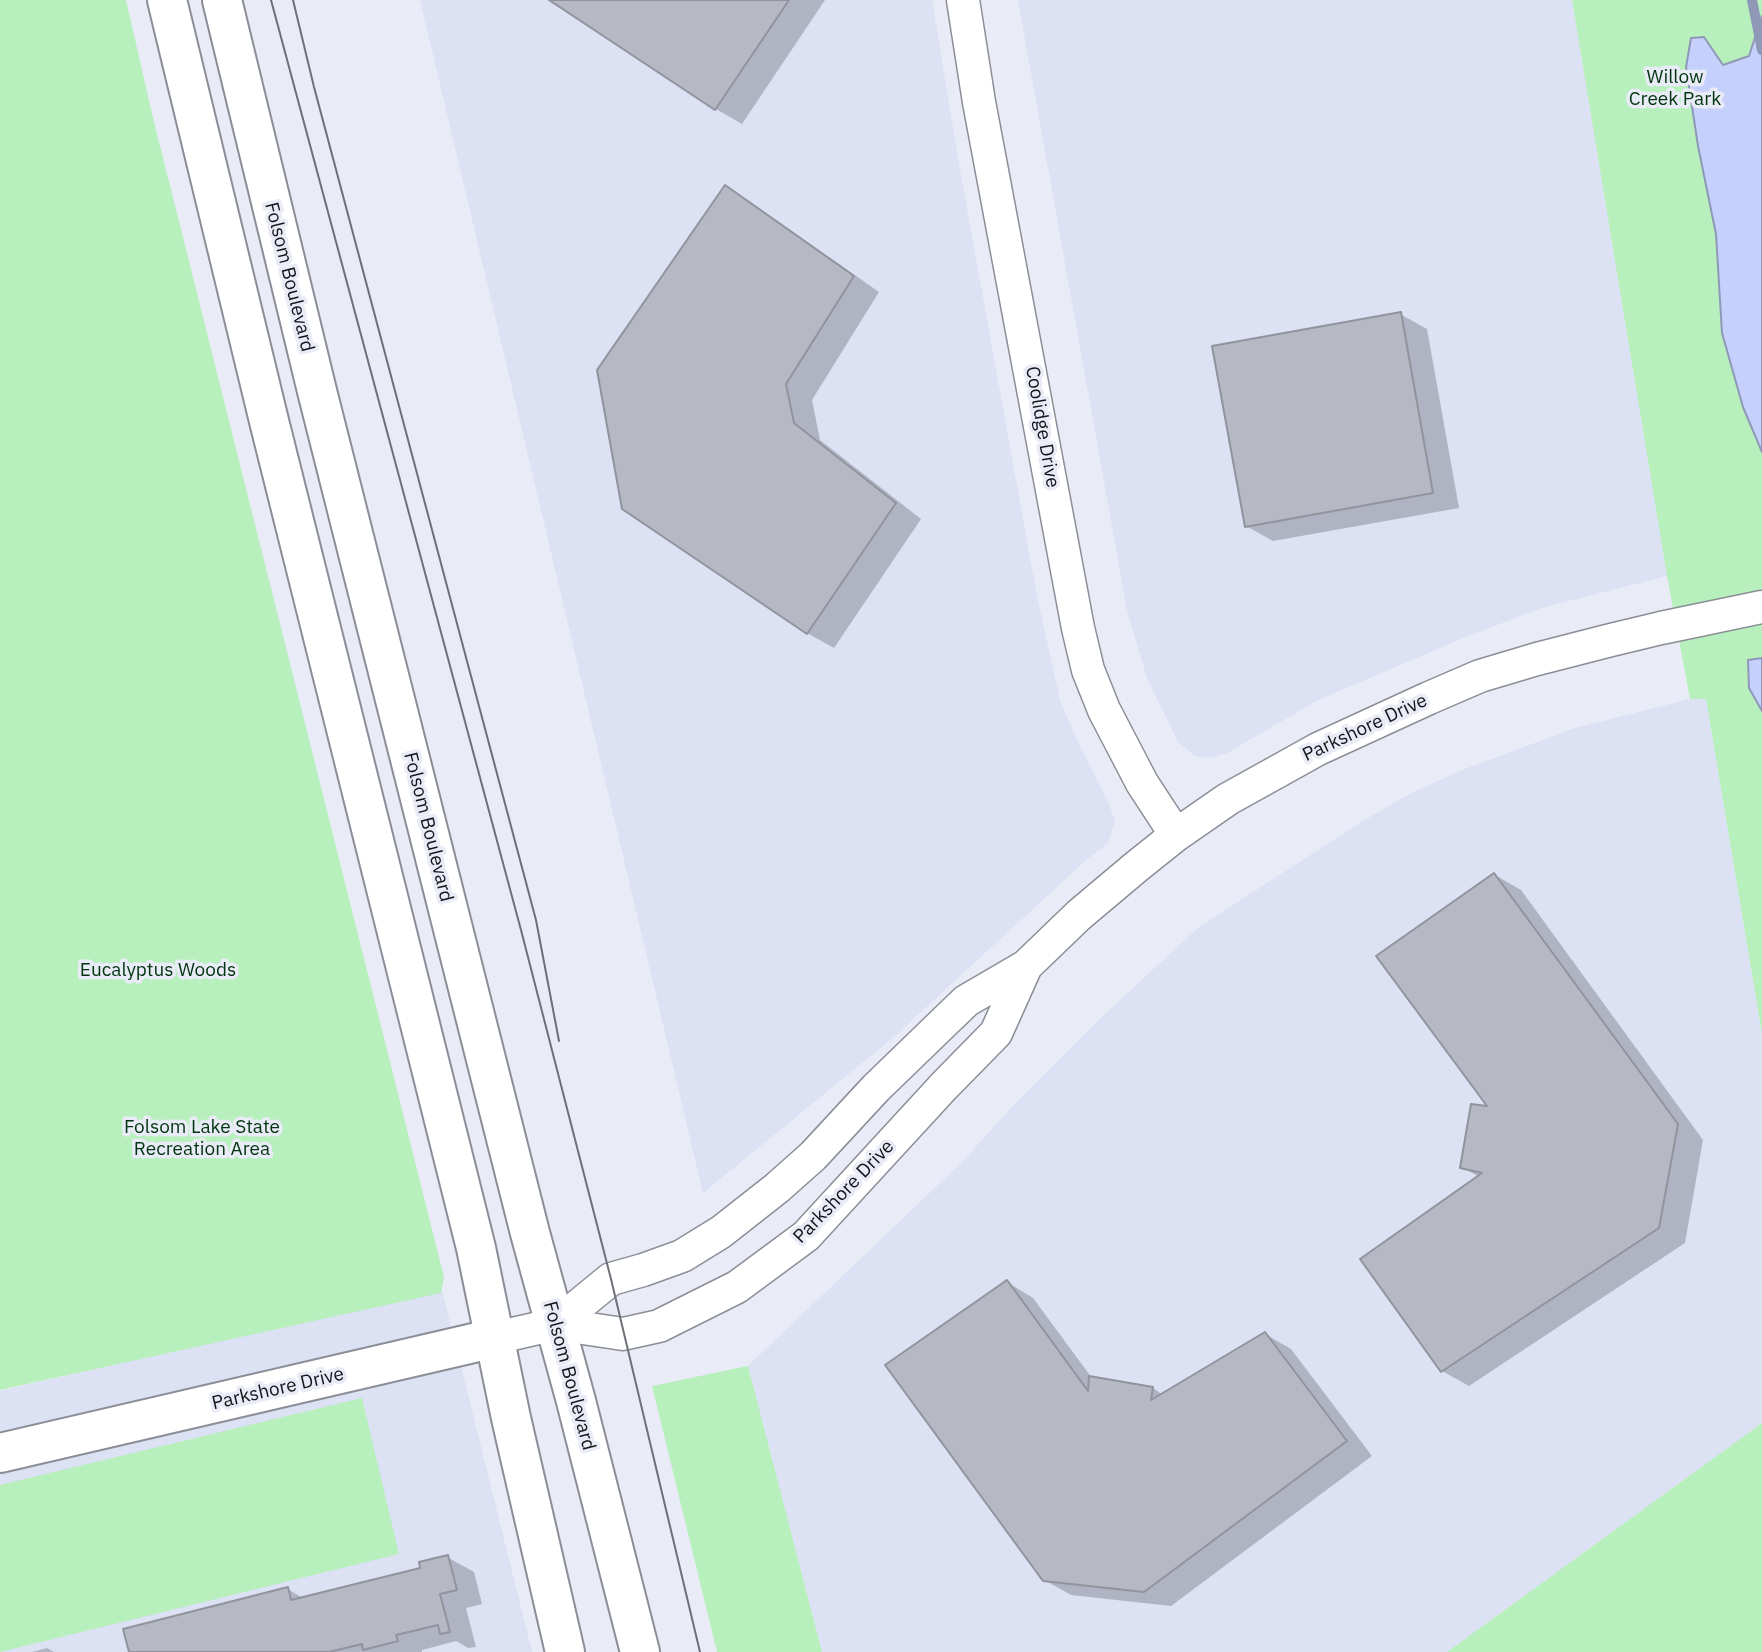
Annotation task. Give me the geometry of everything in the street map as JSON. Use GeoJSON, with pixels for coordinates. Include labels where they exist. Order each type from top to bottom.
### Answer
{"type":"FeatureCollection","features":[{"type":"Feature","properties":{"kind":"main road"},"geometry":{"type":"LineString","coordinates":[[167,0],[272,434],[476,1248],[511,1418],[565,1652]]}},
{"type":"Feature","properties":{"kind":"main road","name":"Folsom Boulevard"},"geometry":{"type":"LineString","coordinates":[[222,0],[317,391],[530,1233],[640,1652]]}},
{"type":"Feature","properties":{"kind":"main road","name":"Parkshore Drive"},"geometry":{"type":"LineString","coordinates":[[0,1453],[495,1338]]}},
{"type":"Feature","properties":{"kind":"street","name":"Coolidge Drive"},"geometry":{"type":"LineString","coordinates":[[963,0],[979,102],[1088,670],[1104,710],[1142,783],[1176,835]]}},
{"type":"Feature","properties":{"kind":"street","name":"Parkshore Drive"},"geometry":{"type":"LineString","coordinates":[[556,1324],[611,1279],[682,1256],[722,1232],[813,1156],[876,1088],[966,1001],[1026,966],[1079,915],[1176,835],[1228,799],[1318,749],[1480,676],[1661,628],[1762,607]]}},
{"type":"Feature","properties":{"kind":"street","name":"Parkshore Drive"},"geometry":{"type":"LineString","coordinates":[[495,1338],[556,1324],[623,1335],[659,1326],[737,1287],[806,1236],[996,1033],[1026,966]]}},
{"type":"Feature","properties":{"kind":"shaded area"},"geometry":{"type":"Polygon","coordinates":[[[420,0],[932,0],[1036,591],[1060,700],[1115,821],[1108,843],[895,1036],[703,1193],[420,0]]]}},
{"type":"Feature","properties":{"kind":"shaded area"},"geometry":{"type":"Polygon","coordinates":[[[1018,0],[1572,0],[1667,576],[1541,608],[1461,639],[1318,700],[1229,752],[1212,758],[1195,756],[1178,742],[1147,678],[1127,610],[1018,0]]]}},
{"type":"Feature","properties":{"kind":"shaded area"},"geometry":{"type":"Polygon","coordinates":[[[1690,699],[1706,699],[1762,1034],[1762,1423],[1447,1652],[822,1652],[748,1366],[962,1162],[1009,1110],[1106,1013],[1199,927],[1363,821],[1413,792],[1465,769],[1575,728],[1690,699]]]}},
{"type":"Feature","properties":{"kind":"shaded area"},"geometry":{"type":"Polygon","coordinates":[[[442,1290],[532,1652],[0,1652],[0,1391],[442,1290]]]}},
{"type":"Feature","properties":{"kind":"green space","name":"Folsom Lake State Recreation Area"},"geometry":{"type":"Polygon","coordinates":[[[0,0],[126,0],[153,118],[444,1277],[441,1293],[0,1390],[0,0]]]}},
{"type":"Feature","properties":{"kind":"green space","name":"Willow Creek Park"},"geometry":{"type":"Polygon","coordinates":[[[1572,0],[1762,0],[1762,1034],[1706,699],[1690,699],[1667,576],[1572,0]]]}},
{"type":"Feature","properties":{"kind":"green space"},"geometry":{"type":"Polygon","coordinates":[[[748,1366],[822,1652],[717,1652],[652,1386],[748,1366]]]}},
{"type":"Feature","properties":{"kind":"green space"},"geometry":{"type":"Polygon","coordinates":[[[362,1398],[399,1554],[0,1652],[0,1485],[362,1398]]]}},
{"type":"Feature","properties":{"kind":"green space"},"geometry":{"type":"Polygon","coordinates":[[[1762,1423],[1762,1652],[1447,1652],[1762,1423]]]}},
{"type":"Feature","properties":{"kind":"water"},"geometry":{"type":"Polygon","coordinates":[[[1762,16],[1762,452],[1743,407],[1722,333],[1716,234],[1698,146],[1686,67],[1691,38],[1704,37],[1723,65],[1749,56],[1762,16]]]}},
{"type":"Feature","properties":{"kind":"water"},"geometry":{"type":"Polygon","coordinates":[[[1762,658],[1762,711],[1749,688],[1748,660],[1762,658]]]}},
{"type":"Feature","properties":{"kind":"building"},"geometry":{"type":"Polygon","coordinates":[[[549,0],[789,0],[715,110],[549,0]]]}},
{"type":"Feature","properties":{"kind":"building"},"geometry":{"type":"Polygon","coordinates":[[[725,185],[854,276],[786,384],[794,423],[896,503],[807,634],[622,509],[597,370],[725,185]]]}},
{"type":"Feature","properties":{"kind":"building"},"geometry":{"type":"Polygon","coordinates":[[[1401,312],[1433,493],[1245,527],[1212,346],[1401,312]]]}},
{"type":"Feature","properties":{"kind":"building"},"geometry":{"type":"Polygon","coordinates":[[[1494,873],[1678,1124],[1659,1228],[1441,1372],[1360,1259],[1482,1173],[1460,1168],[1471,1104],[1487,1106],[1376,956],[1494,873]]]}},
{"type":"Feature","properties":{"kind":"building"},"geometry":{"type":"Polygon","coordinates":[[[1007,1280],[1088,1391],[1089,1376],[1153,1387],[1151,1400],[1265,1332],[1347,1441],[1144,1592],[1043,1581],[885,1365],[1007,1280]]]}},
{"type":"Feature","properties":{"kind":"building"},"geometry":{"type":"Polygon","coordinates":[[[448,1555],[457,1590],[440,1594],[450,1632],[440,1634],[438,1625],[396,1635],[398,1641],[363,1650],[362,1644],[329,1652],[129,1652],[123,1629],[288,1587],[291,1600],[420,1568],[419,1562],[448,1555]]]}},
{"type":"Feature","properties":{"kind":"waterway"},"geometry":{"type":"LineString","coordinates":[[1752,0],[1762,50]]}},
{"type":"Feature","properties":{"kind":"tram line"},"geometry":{"type":"LineString","coordinates":[[271,0],[521,930],[611,1279],[700,1652]]}},
{"type":"Feature","properties":{"kind":"tram line"},"geometry":{"type":"LineString","coordinates":[[293,0],[536,920],[559,1041]]}},
{"type":"Feature","properties":{"kind":"park label","name":"Eucalyptus Woods"},"geometry":{"type":"Point","coordinates":[158,971]}}]}
